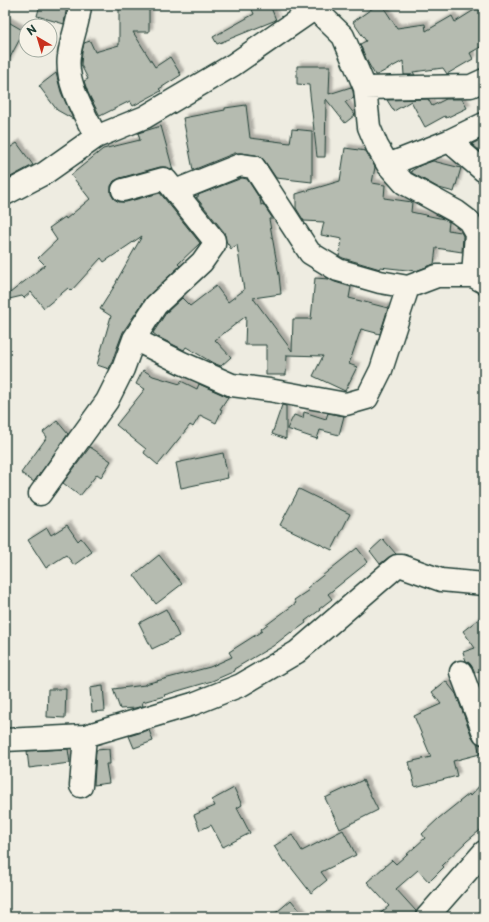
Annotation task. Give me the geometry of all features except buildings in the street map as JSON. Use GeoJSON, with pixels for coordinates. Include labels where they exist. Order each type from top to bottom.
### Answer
{"type":"FeatureCollection","features":[{"type":"Feature","properties":{"kind":"street"},"geometry":{"type":"LineString","coordinates":[[80,5],[69,57],[70,78],[72,88],[96,137]]}},
{"type":"Feature","properties":{"kind":"street"},"geometry":{"type":"LineString","coordinates":[[5,194],[45,172],[96,137],[146,117],[233,65],[313,7],[343,36],[365,88],[369,127],[377,146],[388,165],[404,183],[457,212],[468,221],[476,233],[479,279],[437,276],[408,287],[380,282],[338,270],[310,253],[254,167],[240,165],[175,191]]}},
{"type":"Feature","properties":{"kind":"street"},"geometry":{"type":"LineString","coordinates":[[365,88],[471,86],[484,80]]}},
{"type":"Feature","properties":{"kind":"street"},"geometry":{"type":"LineString","coordinates":[[388,165],[449,141],[484,124]]}},
{"type":"Feature","properties":{"kind":"street"},"geometry":{"type":"LineString","coordinates":[[449,141],[484,171]]}},
{"type":"Feature","properties":{"kind":"street"},"geometry":{"type":"LineString","coordinates":[[40,494],[107,401],[123,369],[134,338],[156,305],[202,262],[214,245],[214,240],[166,180],[163,179],[123,190]]}},
{"type":"Feature","properties":{"kind":"street"},"geometry":{"type":"LineString","coordinates":[[134,338],[182,363],[232,385],[346,404],[367,398],[381,370],[408,287]]}},
{"type":"Feature","properties":{"kind":"street"},"geometry":{"type":"LineString","coordinates":[[5,740],[85,736],[193,704],[241,685],[297,652],[397,566],[402,566],[441,580],[484,584]]}},
{"type":"Feature","properties":{"kind":"street"},"geometry":{"type":"LineString","coordinates":[[461,672],[484,733]]}},
{"type":"Feature","properties":{"kind":"street"},"geometry":{"type":"LineString","coordinates":[[81,786],[85,736]]}},
{"type":"Feature","properties":{"kind":"street"},"geometry":{"type":"LineString","coordinates":[[427,917],[484,852]]}}]}
